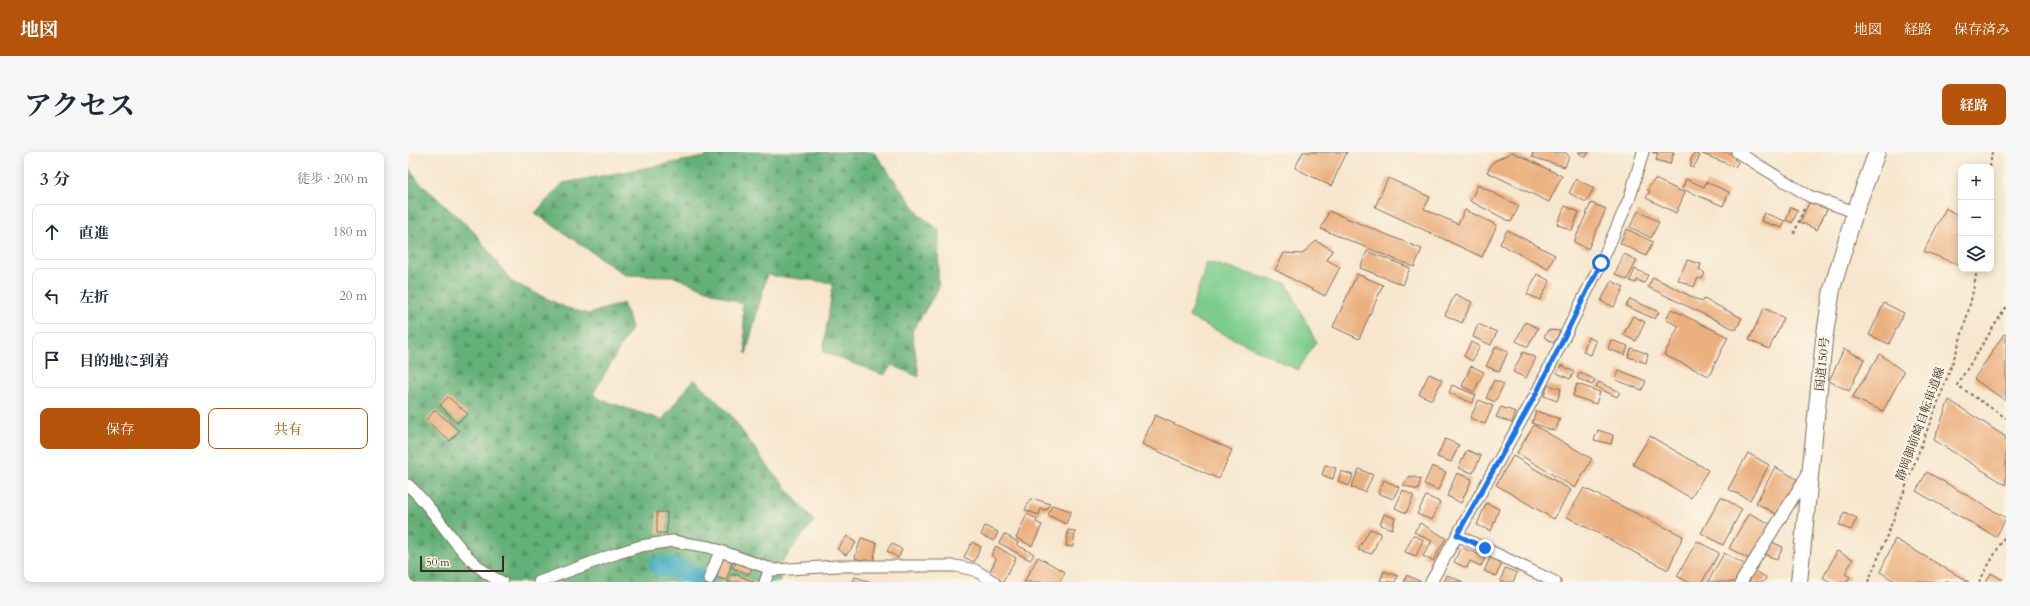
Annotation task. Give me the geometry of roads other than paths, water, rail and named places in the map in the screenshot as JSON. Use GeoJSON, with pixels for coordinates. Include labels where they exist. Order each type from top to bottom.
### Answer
{"type":"FeatureCollection","features":[{"type":"Feature","properties":{"kind":"highway","name":"国道150号"},"geometry":{"type":"LineString","coordinates":[[1799,582],[1824,340],[1832,289],[1855,212],[1877,152]]}},
{"type":"Feature","properties":{"kind":"street"},"geometry":{"type":"LineString","coordinates":[[1432,582],[1536,394],[1601,263],[1630,197],[1644,152]]}},
{"type":"Feature","properties":{"kind":"street"},"geometry":{"type":"LineString","coordinates":[[1737,152],[1809,196],[1855,212]]}},
{"type":"Feature","properties":{"kind":"street"},"geometry":{"type":"LineString","coordinates":[[1741,582],[1810,469]]}},
{"type":"Feature","properties":{"kind":"street"},"geometry":{"type":"LineString","coordinates":[[408,485],[417,493],[447,532],[476,564],[491,577],[502,582]]}},
{"type":"Feature","properties":{"kind":"street"},"geometry":{"type":"LineString","coordinates":[[1457,535],[1555,582]]}},
{"type":"Feature","properties":{"kind":"street"},"geometry":{"type":"LineString","coordinates":[[539,582],[618,553],[657,543],[682,542],[708,547],[774,570],[838,566],[956,566],[975,570],[994,582]]}},
{"type":"Feature","properties":{"kind":"street"},"geometry":{"type":"LineString","coordinates":[[708,579],[720,551]]}},
{"type":"Feature","properties":{"kind":"street"},"geometry":{"type":"LineString","coordinates":[[765,582],[770,568]]}},
{"type":"Feature","properties":{"kind":"waterway"},"geometry":{"type":"LineString","coordinates":[[659,566],[678,569],[706,582]]}}]}
